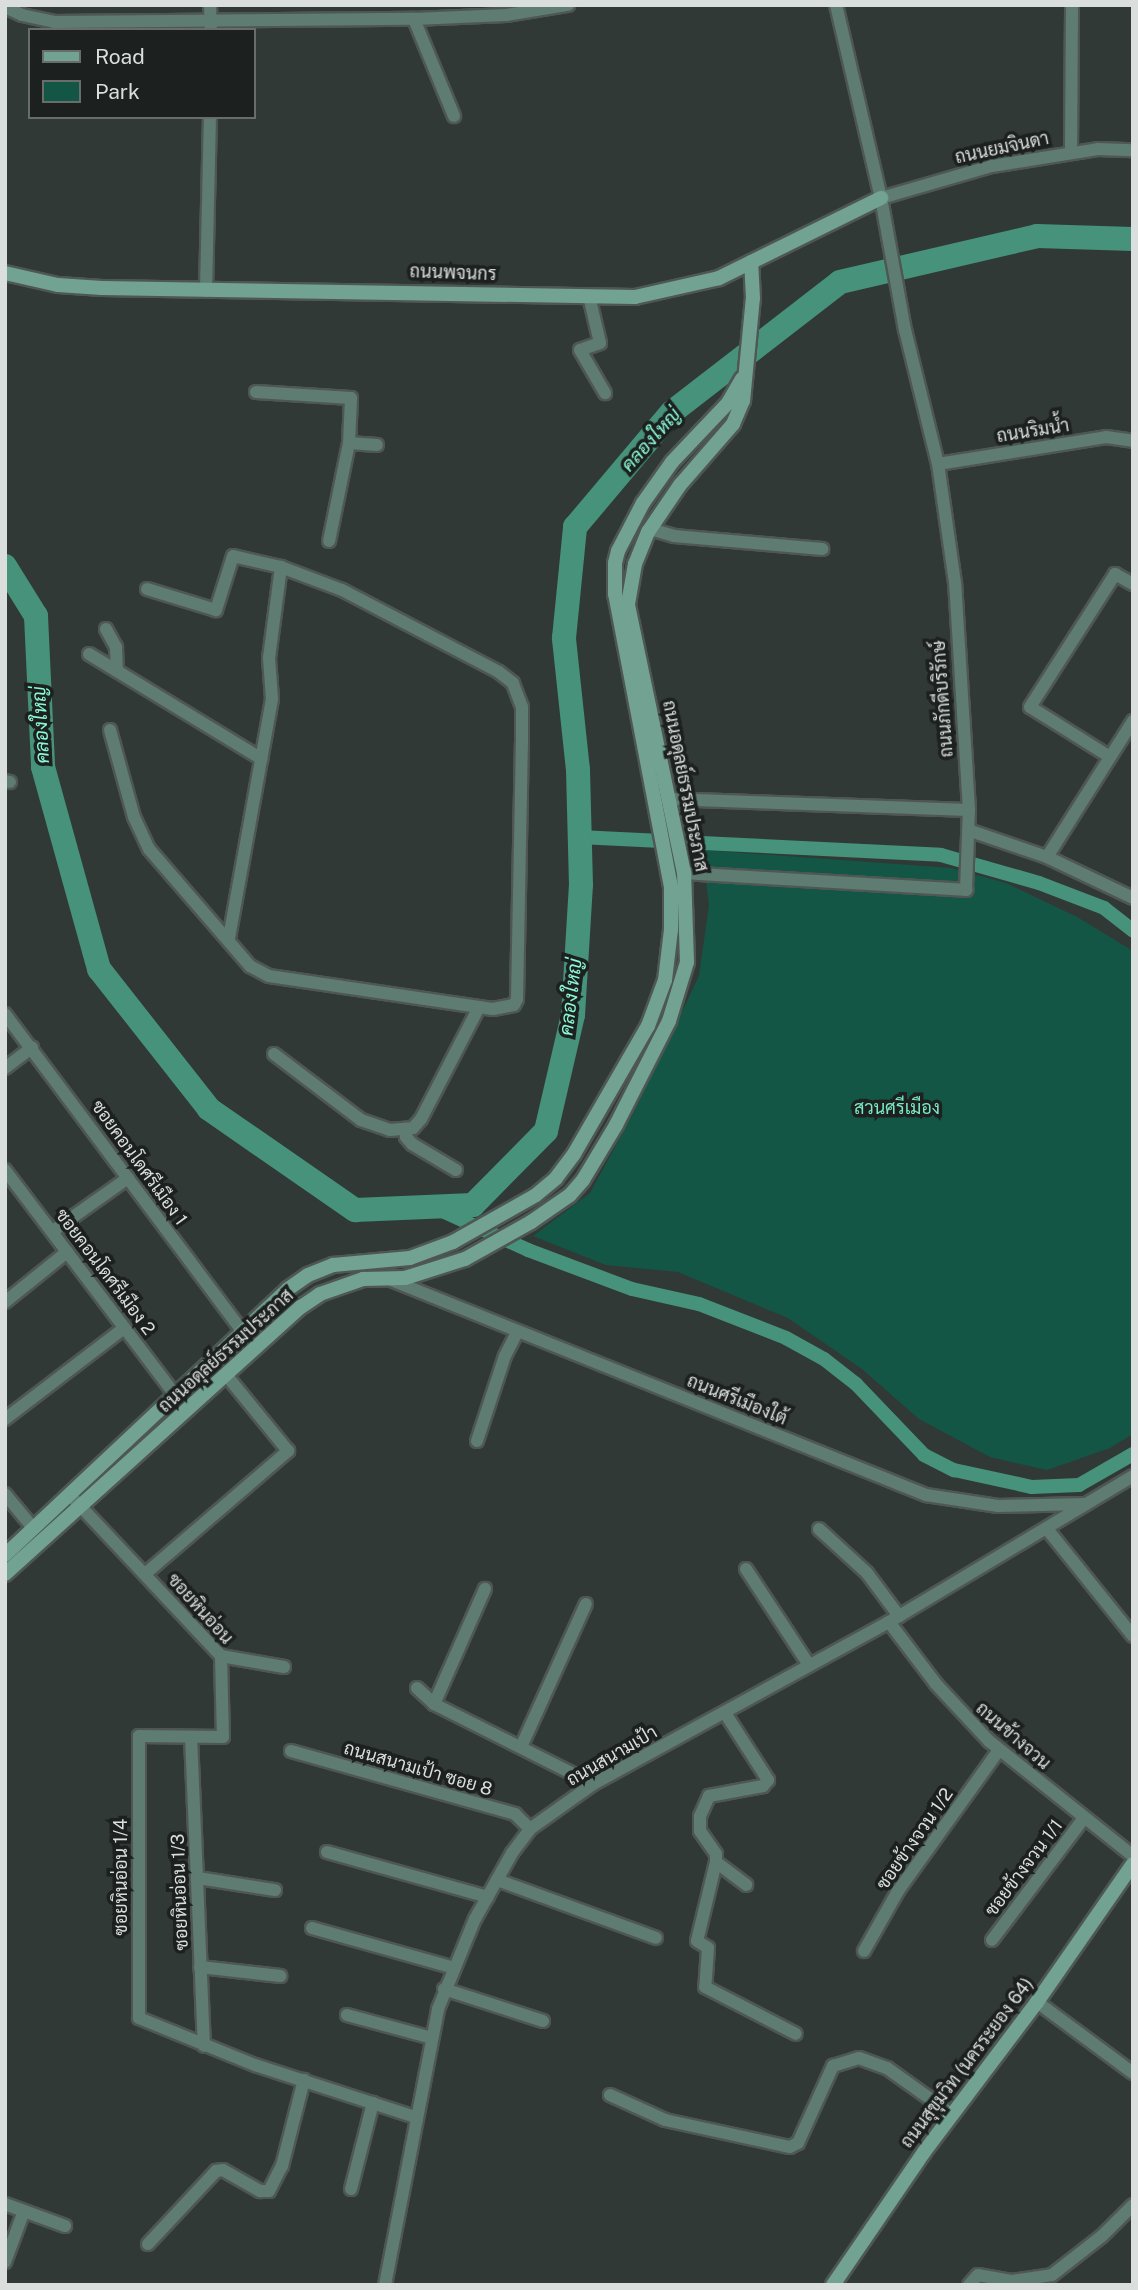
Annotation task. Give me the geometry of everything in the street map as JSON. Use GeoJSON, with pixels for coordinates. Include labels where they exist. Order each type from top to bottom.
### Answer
{"type":"FeatureCollection","features":[{"type":"Feature","properties":{"kind":"street"},"geometry":{"type":"LineString","coordinates":[[210,5],[211,24]]}},
{"type":"Feature","properties":{"kind":"street"},"geometry":{"type":"LineString","coordinates":[[5,7],[22,15],[54,22],[211,24],[506,15],[568,5]]}},
{"type":"Feature","properties":{"kind":"street","name":"ถนนภักดีบริรักษ์"},"geometry":{"type":"LineString","coordinates":[[683,867],[966,890],[969,810],[960,713],[955,583],[938,464],[905,330],[881,198],[836,5]]}},
{"type":"Feature","properties":{"kind":"street"},"geometry":{"type":"LineString","coordinates":[[1070,153],[1072,5]]}},
{"type":"Feature","properties":{"kind":"street"},"geometry":{"type":"LineString","coordinates":[[414,19],[453,116]]}},
{"type":"Feature","properties":{"kind":"street"},"geometry":{"type":"LineString","coordinates":[[206,291],[210,119]]}},
{"type":"Feature","properties":{"kind":"street","name":"ถนนยมจินดา"},"geometry":{"type":"LineString","coordinates":[[881,198],[992,166],[1070,153],[1133,149]]}},
{"type":"Feature","properties":{"kind":"street","name":"ถนนพจนกร"},"geometry":{"type":"LineString","coordinates":[[5,273],[58,285],[206,291],[369,290],[635,297],[719,278],[881,198]]}},
{"type":"Feature","properties":{"kind":"street","name":"ถนนอดุลย์ธรรมประภาส"},"geometry":{"type":"LineString","coordinates":[[5,1555],[288,1289],[308,1275],[333,1265],[410,1258],[486,1225],[556,1178],[607,1099],[648,1026],[665,980],[672,919],[666,823],[668,799],[628,604],[635,564],[650,529],[733,424],[743,401],[753,298],[751,261]]}},
{"type":"Feature","properties":{"kind":"street"},"geometry":{"type":"LineString","coordinates":[[589,296],[600,343],[580,349],[605,393]]}},
{"type":"Feature","properties":{"kind":"street","name":"ถนนอดุลย์ธรรมประภาส"},"geometry":{"type":"LineString","coordinates":[[5,1574],[283,1323],[320,1294],[363,1279],[405,1278],[465,1259],[553,1209],[583,1180],[625,1109],[668,1021],[687,962],[683,867],[666,823],[614,579],[618,551],[633,520],[683,451],[733,396],[748,368]]}},
{"type":"Feature","properties":{"kind":"street"},"geometry":{"type":"LineString","coordinates":[[256,392],[351,398],[349,443],[329,541]]}},
{"type":"Feature","properties":{"kind":"street","name":"ถนนริมน้ำ"},"geometry":{"type":"LineString","coordinates":[[938,464],[1107,437],[1133,441]]}},
{"type":"Feature","properties":{"kind":"street"},"geometry":{"type":"LineString","coordinates":[[349,443],[377,445]]}},
{"type":"Feature","properties":{"kind":"street"},"geometry":{"type":"LineString","coordinates":[[683,451],[698,465]]}},
{"type":"Feature","properties":{"kind":"street"},"geometry":{"type":"LineString","coordinates":[[650,529],[674,536],[822,549]]}},
{"type":"Feature","properties":{"kind":"street"},"geometry":{"type":"LineString","coordinates":[[110,730],[134,817],[149,849],[229,938],[241,957],[269,976],[479,1007],[504,1009],[514,1005],[517,999],[522,742],[519,694],[513,683],[499,672],[342,590],[281,568],[233,556],[216,610],[147,589]]}},
{"type":"Feature","properties":{"kind":"street"},"geometry":{"type":"LineString","coordinates":[[229,938],[273,690],[269,658],[281,568]]}},
{"type":"Feature","properties":{"kind":"street"},"geometry":{"type":"LineString","coordinates":[[1110,757],[1030,707],[1115,574],[1133,584]]}},
{"type":"Feature","properties":{"kind":"street"},"geometry":{"type":"LineString","coordinates":[[106,629],[116,647],[117,671]]}},
{"type":"Feature","properties":{"kind":"street"},"geometry":{"type":"LineString","coordinates":[[89,654],[261,759]]}},
{"type":"Feature","properties":{"kind":"street"},"geometry":{"type":"LineString","coordinates":[[1047,857],[1133,721]]}},
{"type":"Feature","properties":{"kind":"street"},"geometry":{"type":"LineString","coordinates":[[668,799],[969,810]]}},
{"type":"Feature","properties":{"kind":"street"},"geometry":{"type":"LineString","coordinates":[[968,836],[1047,857],[1133,898]]}},
{"type":"Feature","properties":{"kind":"street"},"geometry":{"type":"LineString","coordinates":[[274,1054],[361,1120],[390,1130],[413,1128],[421,1119],[479,1007]]}},
{"type":"Feature","properties":{"kind":"street","name":"ซอยคอนโดศรีเมือง 1"},"geometry":{"type":"LineString","coordinates":[[5,1014],[244,1333]]}},
{"type":"Feature","properties":{"kind":"street"},"geometry":{"type":"LineString","coordinates":[[5,1068],[32,1048]]}},
{"type":"Feature","properties":{"kind":"street"},"geometry":{"type":"LineString","coordinates":[[607,1099],[625,1109]]}},
{"type":"Feature","properties":{"kind":"street"},"geometry":{"type":"LineString","coordinates":[[407,1129],[407,1137],[412,1144],[456,1170]]}},
{"type":"Feature","properties":{"kind":"street","name":"ซอยคอนโดศรีเมือง 2"},"geometry":{"type":"LineString","coordinates":[[5,1170],[9,1185],[53,1231],[176,1396]]}},
{"type":"Feature","properties":{"kind":"street"},"geometry":{"type":"LineString","coordinates":[[53,1231],[128,1178]]}},
{"type":"Feature","properties":{"kind":"street"},"geometry":{"type":"LineString","coordinates":[[5,1301],[67,1252]]}},
{"type":"Feature","properties":{"kind":"street","name":"ถนนศรีเมืองใต้"},"geometry":{"type":"LineString","coordinates":[[384,1277],[926,1495],[965,1502],[1032,1506],[1088,1504]]}},
{"type":"Feature","properties":{"kind":"street"},"geometry":{"type":"LineString","coordinates":[[5,1419],[124,1328]]}},
{"type":"Feature","properties":{"kind":"street"},"geometry":{"type":"LineString","coordinates":[[477,1441],[505,1356],[517,1332]]}},
{"type":"Feature","properties":{"kind":"street"},"geometry":{"type":"LineString","coordinates":[[145,1574],[288,1451],[227,1376]]}},
{"type":"Feature","properties":{"kind":"street","name":"ถนนสนามเป้า"},"geometry":{"type":"LineString","coordinates":[[386,2285],[415,2117],[444,1989],[497,1880],[530,1829],[593,1784],[894,1619],[1133,1476]]}},
{"type":"Feature","properties":{"kind":"street"},"geometry":{"type":"LineString","coordinates":[[5,1494],[34,1529]]}},
{"type":"Feature","properties":{"kind":"street","name":"ซอยหินอ่อน"},"geometry":{"type":"LineString","coordinates":[[69,1494],[221,1656],[223,1737],[139,1736]]}},
{"type":"Feature","properties":{"kind":"street"},"geometry":{"type":"LineString","coordinates":[[1047,1529],[1133,1636]]}},
{"type":"Feature","properties":{"kind":"street","name":"ถนนข้างจวน"},"geometry":{"type":"LineString","coordinates":[[818,1530],[867,1573],[894,1619],[944,1693],[999,1750],[1133,1856]]}},
{"type":"Feature","properties":{"kind":"street"},"geometry":{"type":"LineString","coordinates":[[746,1569],[809,1665]]}},
{"type":"Feature","properties":{"kind":"street"},"geometry":{"type":"LineString","coordinates":[[434,1704],[485,1589]]}},
{"type":"Feature","properties":{"kind":"street"},"geometry":{"type":"LineString","coordinates":[[521,1747],[586,1604]]}},
{"type":"Feature","properties":{"kind":"street"},"geometry":{"type":"LineString","coordinates":[[221,1656],[284,1667]]}},
{"type":"Feature","properties":{"kind":"street"},"geometry":{"type":"LineString","coordinates":[[417,1688],[434,1704],[593,1784]]}},
{"type":"Feature","properties":{"kind":"street"},"geometry":{"type":"LineString","coordinates":[[725,1713],[768,1780],[763,1786],[709,1796],[700,1816],[700,1830],[716,1854],[697,1941],[708,1948],[705,1987],[796,2034]]}},
{"type":"Feature","properties":{"kind":"street","name":"ซอยหินอ่อน 1/4"},"geometry":{"type":"LineString","coordinates":[[139,1736],[139,2018],[204,2046]]}},
{"type":"Feature","properties":{"kind":"street","name":"ซอยหินอ่อน 1/3"},"geometry":{"type":"LineString","coordinates":[[191,1737],[204,2046]]}},
{"type":"Feature","properties":{"kind":"street","name":"ซอยข้างจวน 1/2"},"geometry":{"type":"LineString","coordinates":[[864,1951],[898,1892],[999,1750]]}},
{"type":"Feature","properties":{"kind":"street","name":"ถนนสนามเป้า ซอย 8"},"geometry":{"type":"LineString","coordinates":[[291,1751],[515,1814],[530,1829]]}},
{"type":"Feature","properties":{"kind":"street","name":"ซอยข้างจวน 1/1"},"geometry":{"type":"LineString","coordinates":[[992,1940],[1084,1818]]}},
{"type":"Feature","properties":{"kind":"street"},"geometry":{"type":"LineString","coordinates":[[327,1852],[488,1897]]}},
{"type":"Feature","properties":{"kind":"street"},"geometry":{"type":"LineString","coordinates":[[716,1862],[746,1885]]}},
{"type":"Feature","properties":{"kind":"street","name":"ถนนสุขุมวิท (นครระยอง 64)"},"geometry":{"type":"LineString","coordinates":[[833,2285],[924,2152],[1037,2002],[1133,1864]]}},
{"type":"Feature","properties":{"kind":"street"},"geometry":{"type":"LineString","coordinates":[[198,1878],[275,1890]]}},
{"type":"Feature","properties":{"kind":"street"},"geometry":{"type":"LineString","coordinates":[[497,1880],[656,1938]]}},
{"type":"Feature","properties":{"kind":"street"},"geometry":{"type":"LineString","coordinates":[[312,1928],[454,1968]]}},
{"type":"Feature","properties":{"kind":"street"},"geometry":{"type":"LineString","coordinates":[[200,1967],[281,1976]]}},
{"type":"Feature","properties":{"kind":"street"},"geometry":{"type":"LineString","coordinates":[[444,1989],[543,2021]]}},
{"type":"Feature","properties":{"kind":"street"},"geometry":{"type":"LineString","coordinates":[[1037,2002],[1133,2073]]}},
{"type":"Feature","properties":{"kind":"street"},"geometry":{"type":"LineString","coordinates":[[347,2015],[432,2038]]}},
{"type":"Feature","properties":{"kind":"street"},"geometry":{"type":"LineString","coordinates":[[204,2046],[415,2117]]}},
{"type":"Feature","properties":{"kind":"street"},"geometry":{"type":"LineString","coordinates":[[610,2095],[665,2120],[790,2147],[798,2143],[833,2066],[845,2060],[859,2058],[887,2068],[953,2115]]}},
{"type":"Feature","properties":{"kind":"street"},"geometry":{"type":"LineString","coordinates":[[148,2244],[216,2171],[223,2170],[260,2191],[269,2191],[282,2166],[304,2080]]}},
{"type":"Feature","properties":{"kind":"street"},"geometry":{"type":"LineString","coordinates":[[351,2189],[373,2103]]}},
{"type":"Feature","properties":{"kind":"street"},"geometry":{"type":"LineString","coordinates":[[5,2204],[65,2226]]}},
{"type":"Feature","properties":{"kind":"street"},"geometry":{"type":"LineString","coordinates":[[969,2285],[978,2275],[1012,2281],[1052,2275],[1102,2236],[1133,2205]]}},
{"type":"Feature","properties":{"kind":"street"},"geometry":{"type":"LineString","coordinates":[[5,2262],[24,2211]]}},
{"type":"Feature","properties":{"kind":"green space","name":"สวนศรีเมือง"},"geometry":{"type":"Polygon","coordinates":[[[702,850],[951,868],[1006,883],[1077,917],[1133,951],[1133,1434],[1110,1448],[1047,1470],[990,1457],[919,1419],[862,1369],[788,1318],[678,1272],[606,1265],[533,1236],[590,1193],[633,1114],[699,976],[709,905],[702,850]]]}},
{"type":"Feature","properties":{"kind":"waterway","name":"คลองใหญ่"},"geometry":{"type":"LineString","coordinates":[[5,566],[36,616],[43,767],[99,969],[209,1109],[355,1210],[473,1205],[546,1131],[573,1015],[581,885],[578,770],[564,638],[575,527],[672,412],[840,282],[1037,236],[1133,239]]}},
{"type":"Feature","properties":{"kind":"waterway"},"geometry":{"type":"LineString","coordinates":[[579,837],[941,855],[1039,883],[1104,908],[1133,931]]}},
{"type":"Feature","properties":{"kind":"waterway"},"geometry":{"type":"LineString","coordinates":[[431,1206],[528,1250],[632,1289],[699,1304],[786,1338],[824,1359],[856,1384],[924,1455],[954,1470],[1032,1487],[1079,1485],[1133,1454]]}}]}
